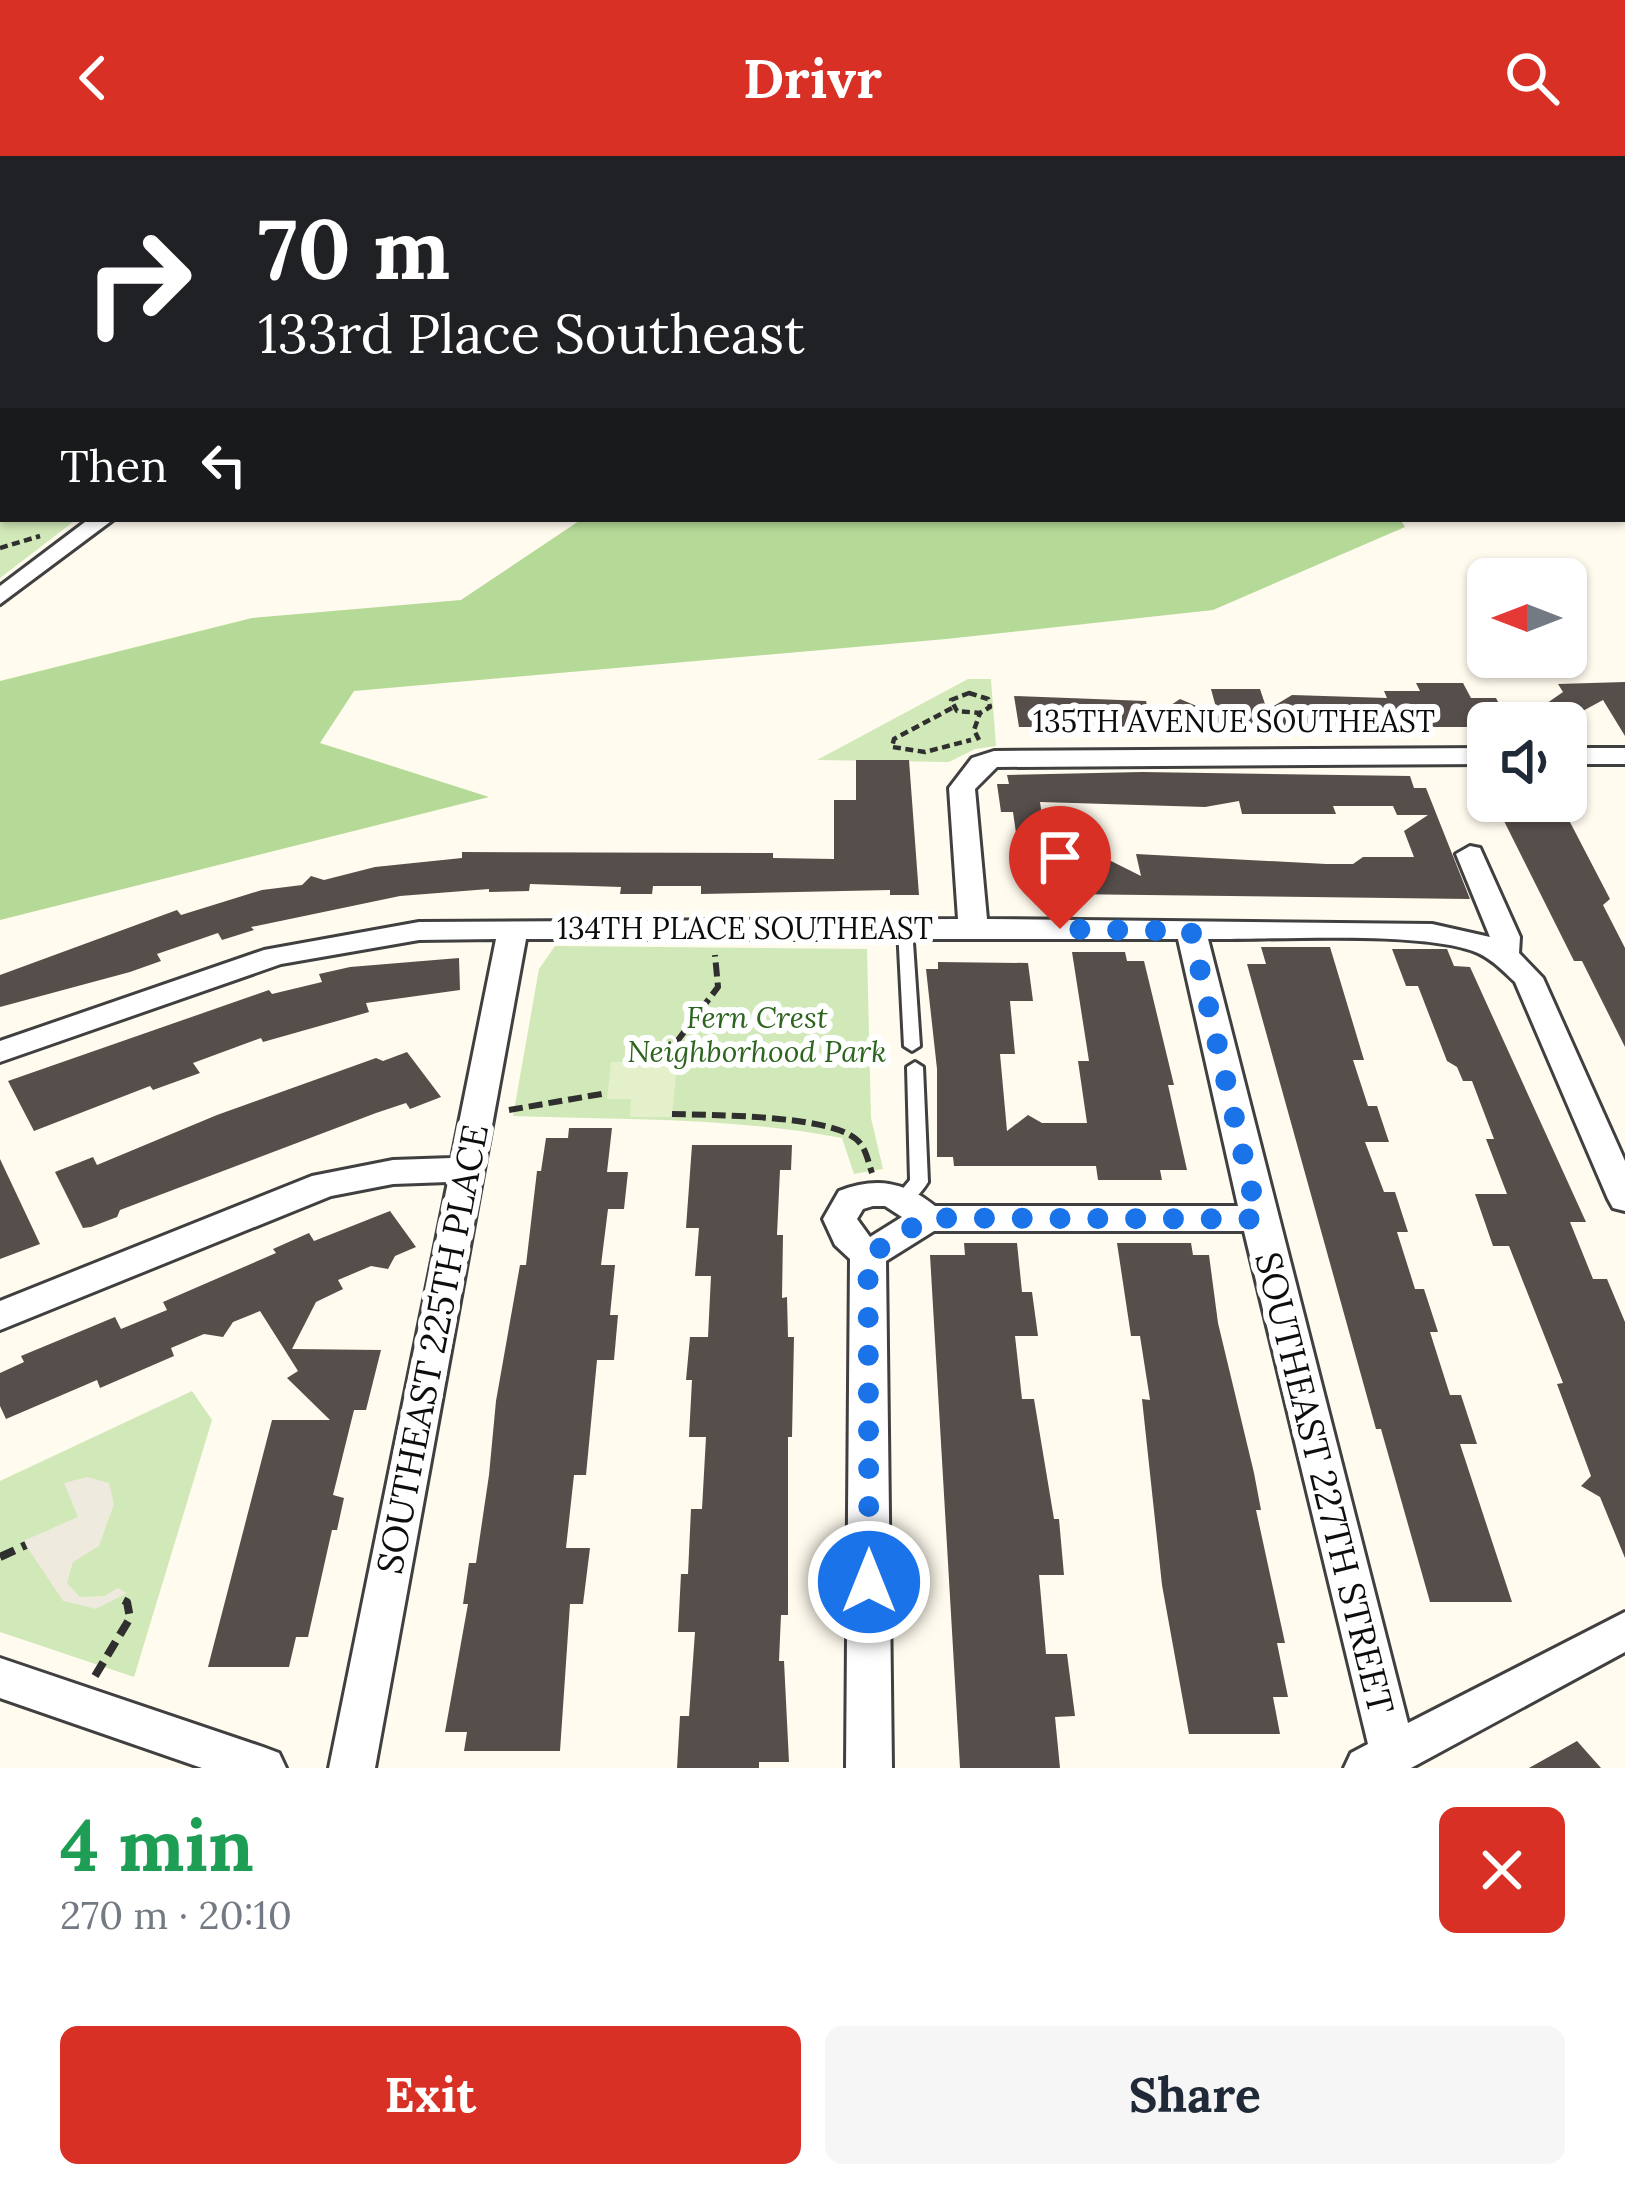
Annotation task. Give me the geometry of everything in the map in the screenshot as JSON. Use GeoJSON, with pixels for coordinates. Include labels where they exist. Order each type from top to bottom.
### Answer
{"type":"FeatureCollection","features":[{"type":"Feature","properties":{"kind":"street"},"geometry":{"type":"LineString","coordinates":[[0,597],[99,522]]}},
{"type":"Feature","properties":{"kind":"street"},"geometry":{"type":"LineString","coordinates":[[973,928],[962,788],[980,752]]}},
{"type":"Feature","properties":{"kind":"street","name":"135TH AVENUE SOUTHEAST"},"geometry":{"type":"LineString","coordinates":[[980,752],[1467,755]]}},
{"type":"Feature","properties":{"kind":"street"},"geometry":{"type":"LineString","coordinates":[[1587,756],[1625,756]]}},
{"type":"Feature","properties":{"kind":"street"},"geometry":{"type":"LineString","coordinates":[[1470,854],[1505,937],[1504,955],[1528,978],[1625,1199]]}},
{"type":"Feature","properties":{"kind":"street","name":"134TH PLACE SOUTHEAST"},"geometry":{"type":"LineString","coordinates":[[0,1052],[275,956],[419,932],[973,928],[1432,933],[1483,944],[1504,955]]}},
{"type":"Feature","properties":{"kind":"street","name":"SOUTHEAST 225TH PLACE"},"geometry":{"type":"LineString","coordinates":[[352,1768],[513,930]]}},
{"type":"Feature","properties":{"kind":"street","name":"SOUTHEAST 227TH STREET"},"geometry":{"type":"LineString","coordinates":[[1191,931],[1380,1761]]}},
{"type":"Feature","properties":{"kind":"street"},"geometry":{"type":"LineString","coordinates":[[0,1316],[324,1185],[393,1172],[467,1168]]}},
{"type":"Feature","properties":{"kind":"street"},"geometry":{"type":"LineString","coordinates":[[868,1256],[847,1236],[840,1219],[850,1200],[1258,1219]]}},
{"type":"Feature","properties":{"kind":"street"},"geometry":{"type":"LineString","coordinates":[[869,1768],[868,1256],[903,1203]]}},
{"type":"Feature","properties":{"kind":"street"},"geometry":{"type":"LineString","coordinates":[[1380,1761],[1625,1631]]}},
{"type":"Feature","properties":{"kind":"street"},"geometry":{"type":"LineString","coordinates":[[0,1678],[263,1768]]}},
{"type":"Feature","properties":{"kind":"lane"},"geometry":{"type":"LineString","coordinates":[[905,928],[912,1046]]}},
{"type":"Feature","properties":{"kind":"lane"},"geometry":{"type":"LineString","coordinates":[[903,1203],[919,1182],[915,1067]]}},
{"type":"Feature","properties":{"kind":"path"},"geometry":{"type":"LineString","coordinates":[[952,708],[951,700],[969,693],[991,703],[980,713],[952,708],[919,722],[894,739],[892,747],[916,753],[980,752]]}},
{"type":"Feature","properties":{"kind":"path"},"geometry":{"type":"LineString","coordinates":[[671,1062],[678,1040],[720,979],[704,929]]}},
{"type":"Feature","properties":{"kind":"path"},"geometry":{"type":"LineString","coordinates":[[477,1117],[608,1093]]}},
{"type":"Feature","properties":{"kind":"path"},"geometry":{"type":"LineString","coordinates":[[672,1114],[772,1120],[850,1135],[862,1144],[903,1203]]}},
{"type":"Feature","properties":{"kind":"path"},"geometry":{"type":"LineString","coordinates":[[0,1557],[26,1545]]}},
{"type":"Feature","properties":{"kind":"path"},"geometry":{"type":"LineString","coordinates":[[76,1704],[127,1627],[129,1608],[121,1599]]}},
{"type":"Feature","properties":{"kind":"green space"},"geometry":{"type":"Polygon","coordinates":[[[0,522],[73,522],[0,578],[0,522]]]}},
{"type":"Feature","properties":{"kind":"green space"},"geometry":{"type":"Polygon","coordinates":[[[578,522],[1402,522],[1405,527],[1213,610],[946,639],[354,691],[320,743],[489,797],[0,920],[0,681],[252,618],[461,600],[578,522]]]}},
{"type":"Feature","properties":{"kind":"green space"},"geometry":{"type":"Polygon","coordinates":[[[968,679],[991,679],[996,746],[975,749],[949,762],[817,760],[968,679]]]}},
{"type":"Feature","properties":{"kind":"green space","name":"Fern Crest Neighborhood Park"},"geometry":{"type":"Polygon","coordinates":[[[555,946],[867,949],[871,1118],[883,1169],[854,1174],[842,1138],[800,1131],[678,1121],[513,1116],[539,969],[555,946]]]}},
{"type":"Feature","properties":{"kind":"green space"},"geometry":{"type":"Polygon","coordinates":[[[611,1062],[677,1062],[672,1117],[630,1117],[631,1099],[607,1099],[611,1062]]]}},
{"type":"Feature","properties":{"kind":"green space"},"geometry":{"type":"Polygon","coordinates":[[[192,1391],[212,1420],[134,1677],[0,1632],[0,1481],[192,1391]]]}},
{"type":"Feature","properties":{"kind":"shaded area"},"geometry":{"type":"Polygon","coordinates":[[[87,1477],[109,1483],[114,1504],[99,1546],[73,1562],[67,1583],[80,1597],[104,1596],[118,1588],[127,1593],[96,1609],[63,1601],[23,1541],[78,1517],[64,1483],[87,1477]]]}},
{"type":"Feature","properties":{"kind":"building"},"geometry":{"type":"Polygon","coordinates":[[[1625,682],[1625,736],[1603,700],[1587,709],[1587,702],[1549,702],[1563,692],[1558,684],[1625,682]]]}},
{"type":"Feature","properties":{"kind":"building"},"geometry":{"type":"Polygon","coordinates":[[[1416,683],[1463,683],[1471,698],[1496,698],[1498,702],[1467,702],[1467,727],[1019,727],[1014,696],[1146,701],[1150,719],[1180,699],[1218,715],[1211,689],[1260,689],[1267,710],[1292,695],[1387,698],[1384,691],[1420,691],[1416,683]]]}},
{"type":"Feature","properties":{"kind":"building"},"geometry":{"type":"Polygon","coordinates":[[[856,760],[909,760],[919,895],[890,895],[890,890],[701,894],[701,886],[653,886],[652,894],[620,894],[621,887],[530,884],[529,891],[400,896],[251,927],[254,930],[222,940],[218,933],[157,954],[161,961],[130,972],[0,1007],[0,975],[177,910],[181,915],[262,890],[302,885],[311,876],[324,880],[375,867],[462,858],[462,852],[773,853],[773,858],[834,859],[834,800],[856,800],[856,760]]]}},
{"type":"Feature","properties":{"kind":"building"},"geometry":{"type":"Polygon","coordinates":[[[1007,775],[1410,776],[1414,788],[1426,788],[1470,899],[1062,894],[1057,861],[1090,861],[1099,855],[1141,876],[1136,854],[1326,864],[1353,864],[1363,857],[1414,857],[1404,831],[1428,815],[1397,815],[1393,806],[1333,806],[1336,814],[1242,814],[1239,801],[1205,807],[1040,802],[1045,836],[1017,840],[1013,812],[1001,812],[997,784],[1009,784],[1007,775]]]}},
{"type":"Feature","properties":{"kind":"building"},"geometry":{"type":"Polygon","coordinates":[[[1504,822],[1570,822],[1610,899],[1603,905],[1625,948],[1625,1047],[1582,961],[1574,961],[1504,822]]]}},
{"type":"Feature","properties":{"kind":"building"},"geometry":{"type":"Polygon","coordinates":[[[1261,947],[1330,947],[1364,1060],[1353,1060],[1368,1106],[1377,1106],[1389,1142],[1365,1142],[1384,1192],[1395,1192],[1408,1232],[1397,1232],[1415,1289],[1424,1289],[1438,1332],[1430,1332],[1450,1395],[1461,1395],[1477,1444],[1460,1444],[1512,1602],[1430,1602],[1381,1429],[1376,1429],[1247,964],[1266,964],[1261,947]]]}},
{"type":"Feature","properties":{"kind":"building"},"geometry":{"type":"Polygon","coordinates":[[[1392,949],[1447,949],[1454,966],[1470,967],[1586,1222],[1570,1222],[1593,1279],[1607,1279],[1625,1322],[1625,1558],[1600,1497],[1581,1486],[1591,1476],[1557,1384],[1563,1383],[1509,1246],[1493,1246],[1475,1194],[1507,1194],[1486,1139],[1494,1139],[1472,1081],[1463,1081],[1457,1067],[1447,1061],[1418,986],[1406,986],[1392,949]]]}},
{"type":"Feature","properties":{"kind":"building"},"geometry":{"type":"Polygon","coordinates":[[[1072,952],[1125,952],[1127,961],[1144,961],[1174,1085],[1168,1085],[1187,1170],[1160,1170],[1162,1180],[1098,1180],[1096,1166],[954,1166],[953,1157],[937,1157],[937,1069],[926,969],[938,969],[938,962],[1028,963],[1033,1001],[1010,1001],[1015,1054],[1000,1054],[1007,1131],[1028,1115],[1042,1123],[1087,1123],[1078,1061],[1089,1061],[1072,952]]]}},
{"type":"Feature","properties":{"kind":"building"},"geometry":{"type":"Polygon","coordinates":[[[459,958],[460,990],[366,1003],[369,1012],[263,1042],[261,1038],[193,1063],[200,1073],[153,1090],[150,1086],[34,1131],[8,1081],[269,990],[272,994],[322,982],[319,974],[459,958]]]}},
{"type":"Feature","properties":{"kind":"building"},"geometry":{"type":"Polygon","coordinates":[[[407,1052],[441,1097],[410,1109],[406,1103],[376,1113],[120,1210],[117,1217],[91,1227],[83,1228],[55,1172],[93,1157],[97,1165],[217,1115],[376,1058],[383,1061],[407,1052]]]}},
{"type":"Feature","properties":{"kind":"building"},"geometry":{"type":"Polygon","coordinates":[[[569,1128],[612,1128],[607,1172],[628,1172],[624,1209],[608,1209],[601,1265],[615,1265],[610,1315],[618,1315],[614,1360],[597,1360],[586,1475],[574,1475],[566,1548],[590,1548],[583,1604],[570,1604],[560,1751],[464,1751],[467,1732],[445,1732],[468,1604],[463,1604],[469,1563],[476,1563],[496,1401],[520,1265],[526,1265],[537,1171],[541,1171],[546,1138],[568,1138],[569,1128]]]}},
{"type":"Feature","properties":{"kind":"building"},"geometry":{"type":"Polygon","coordinates":[[[692,1145],[792,1145],[791,1170],[780,1170],[777,1235],[783,1235],[782,1298],[787,1297],[788,1337],[794,1337],[792,1437],[788,1437],[788,1615],[781,1615],[779,1661],[784,1661],[789,1762],[759,1762],[759,1768],[677,1768],[680,1716],[689,1716],[695,1632],[678,1632],[681,1574],[688,1574],[691,1509],[702,1509],[706,1437],[689,1437],[692,1380],[686,1380],[690,1337],[708,1337],[711,1276],[695,1276],[699,1228],[686,1228],[692,1145]]]}},
{"type":"Feature","properties":{"kind":"building"},"geometry":{"type":"Polygon","coordinates":[[[0,1159],[40,1244],[0,1259],[0,1159]]]}},
{"type":"Feature","properties":{"kind":"building"},"geometry":{"type":"Polygon","coordinates":[[[390,1211],[416,1247],[395,1256],[388,1269],[371,1266],[338,1280],[343,1289],[316,1302],[292,1349],[381,1350],[366,1410],[354,1410],[333,1495],[344,1498],[308,1637],[296,1637],[289,1667],[208,1667],[272,1420],[330,1420],[287,1378],[298,1371],[260,1311],[233,1322],[223,1337],[204,1334],[171,1348],[174,1356],[100,1388],[97,1380],[6,1419],[0,1406],[0,1373],[24,1362],[21,1356],[115,1317],[121,1329],[167,1310],[163,1302],[276,1253],[273,1249],[309,1233],[314,1241],[390,1211]]]}},
{"type":"Feature","properties":{"kind":"building"},"geometry":{"type":"Polygon","coordinates":[[[964,1243],[1017,1243],[1022,1292],[1032,1292],[1038,1336],[1015,1336],[1022,1399],[1034,1399],[1054,1519],[1059,1519],[1064,1575],[1039,1575],[1046,1654],[1067,1654],[1075,1716],[1055,1717],[1060,1768],[960,1768],[930,1255],[965,1255],[964,1243]]]}},
{"type":"Feature","properties":{"kind":"building"},"geometry":{"type":"Polygon","coordinates":[[[1117,1243],[1191,1243],[1193,1255],[1209,1255],[1218,1323],[1254,1473],[1261,1510],[1256,1510],[1285,1643],[1277,1643],[1288,1697],[1273,1697],[1280,1734],[1189,1734],[1162,1585],[1142,1399],[1150,1400],[1140,1336],[1131,1336],[1117,1243]]]}},
{"type":"Feature","properties":{"kind":"building"},"geometry":{"type":"Polygon","coordinates":[[[1577,1741],[1601,1768],[1529,1768],[1577,1741]]]}},
{"type":"Feature","properties":{"kind":"route"},"geometry":{"type":"LineString","coordinates":[[869,1582],[868,1256],[927,1218],[1258,1219],[1191,931],[1060,929]]}}]}
